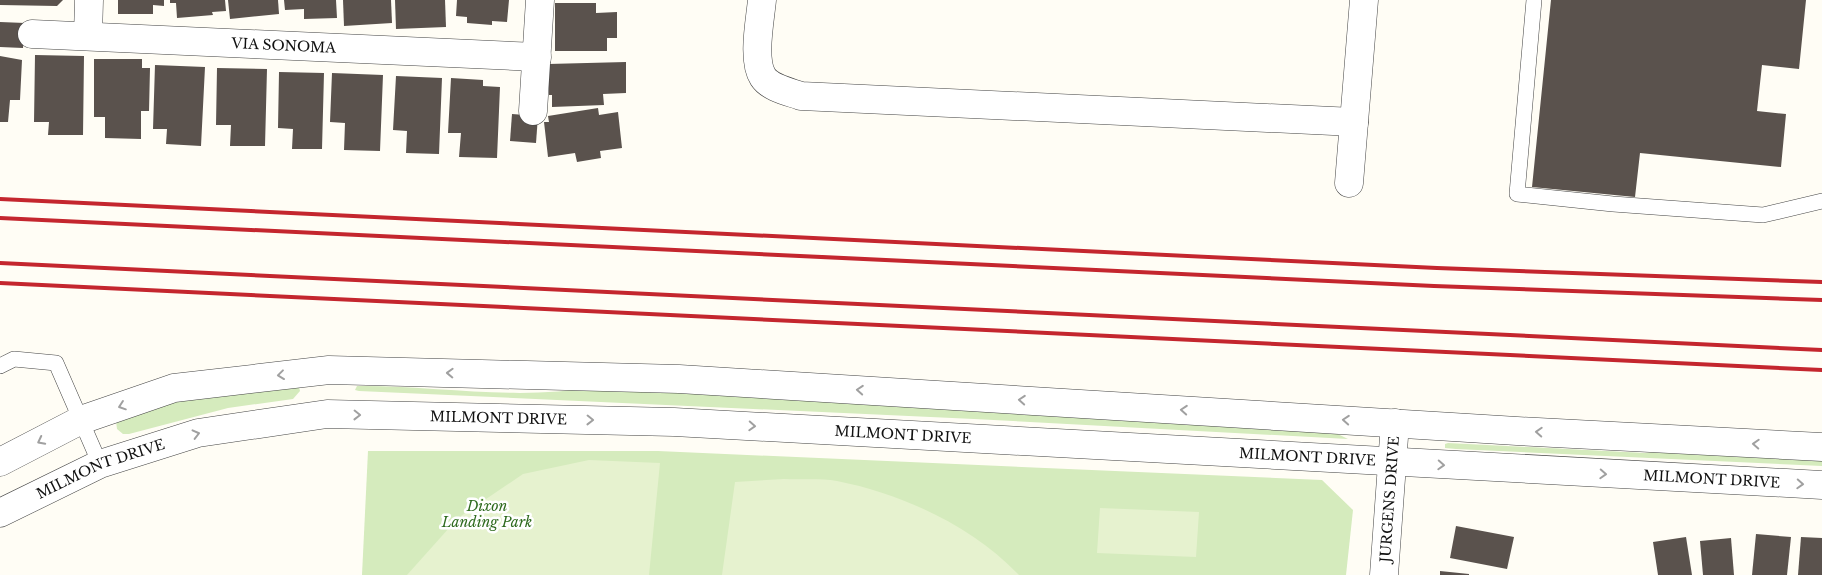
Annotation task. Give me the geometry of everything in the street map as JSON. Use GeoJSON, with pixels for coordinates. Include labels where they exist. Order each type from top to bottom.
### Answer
{"type":"FeatureCollection","features":[{"type":"Feature","properties":{"kind":"street"},"geometry":{"type":"LineString","coordinates":[[88,36],[89,0]]}},
{"type":"Feature","properties":{"kind":"street"},"geometry":{"type":"LineString","coordinates":[[533,111],[540,0]]}},
{"type":"Feature","properties":{"kind":"street"},"geometry":{"type":"LineString","coordinates":[[762,0],[757,62],[763,79],[782,90],[801,96],[1354,122]]}},
{"type":"Feature","properties":{"kind":"street"},"geometry":{"type":"LineString","coordinates":[[1348,183],[1364,0]]}},
{"type":"Feature","properties":{"kind":"street","name":"VIA SONOMA"},"geometry":{"type":"LineString","coordinates":[[32,34],[536,57]]}},
{"type":"Feature","properties":{"kind":"street"},"geometry":{"type":"LineString","coordinates":[[0,462],[81,420],[174,388],[329,370],[679,379],[1822,447]]}},
{"type":"Feature","properties":{"kind":"street","name":"MILMONT DRIVE"},"geometry":{"type":"LineString","coordinates":[[0,514],[100,464],[198,433],[328,414],[674,422],[1822,485]]}},
{"type":"Feature","properties":{"kind":"street","name":"JURGENS DRIVE"},"geometry":{"type":"LineString","coordinates":[[1384,575],[1395,423]]}},
{"type":"Feature","properties":{"kind":"lane"},"geometry":{"type":"LineString","coordinates":[[1534,0],[1517,194],[1613,204],[1763,215],[1822,201]]}},
{"type":"Feature","properties":{"kind":"lane"},"geometry":{"type":"LineString","coordinates":[[0,366],[14,359],[56,363],[100,464]]}},
{"type":"Feature","properties":{"kind":"green space"},"geometry":{"type":"Polygon","coordinates":[[[298,383],[300,391],[293,399],[228,408],[129,434],[123,434],[117,429],[116,421],[165,403],[298,383]]]}},
{"type":"Feature","properties":{"kind":"green space"},"geometry":{"type":"Polygon","coordinates":[[[357,386],[537,393],[567,391],[596,386],[1317,424],[1348,439],[974,419],[359,391],[355,390],[357,386]]]}},
{"type":"Feature","properties":{"kind":"green space"},"geometry":{"type":"Polygon","coordinates":[[[1445,444],[1645,453],[1698,447],[1822,447],[1822,466],[1445,448],[1445,444]]]}},
{"type":"Feature","properties":{"kind":"green space","name":"Dixon Landing Park"},"geometry":{"type":"Polygon","coordinates":[[[368,451],[658,451],[1322,480],[1353,510],[1346,575],[362,575],[368,451]]]}},
{"type":"Feature","properties":{"kind":"green space"},"geometry":{"type":"Polygon","coordinates":[[[589,460],[660,463],[649,575],[407,575],[458,518],[523,474],[589,460]]]}},
{"type":"Feature","properties":{"kind":"green space"},"geometry":{"type":"Polygon","coordinates":[[[784,479],[837,481],[887,494],[935,514],[958,527],[980,541],[1019,575],[722,575],[735,482],[784,479]]]}},
{"type":"Feature","properties":{"kind":"green space"},"geometry":{"type":"Polygon","coordinates":[[[1100,508],[1199,512],[1196,557],[1097,553],[1100,508]]]}},
{"type":"Feature","properties":{"kind":"building"},"geometry":{"type":"Polygon","coordinates":[[[0,0],[63,0],[57,6],[0,5],[0,0]]]}},
{"type":"Feature","properties":{"kind":"building"},"geometry":{"type":"Polygon","coordinates":[[[118,0],[164,0],[164,6],[153,5],[153,14],[118,14],[118,0]]]}},
{"type":"Feature","properties":{"kind":"building"},"geometry":{"type":"Polygon","coordinates":[[[170,0],[225,0],[226,11],[212,12],[213,15],[177,18],[176,3],[170,3],[170,0]]]}},
{"type":"Feature","properties":{"kind":"building"},"geometry":{"type":"Polygon","coordinates":[[[228,0],[278,0],[279,14],[230,19],[228,0]]]}},
{"type":"Feature","properties":{"kind":"building"},"geometry":{"type":"Polygon","coordinates":[[[284,0],[336,0],[337,18],[304,19],[304,9],[285,10],[284,0]]]}},
{"type":"Feature","properties":{"kind":"building"},"geometry":{"type":"Polygon","coordinates":[[[343,0],[391,0],[392,23],[344,26],[343,0]]]}},
{"type":"Feature","properties":{"kind":"building"},"geometry":{"type":"Polygon","coordinates":[[[395,0],[445,0],[446,27],[396,29],[395,0]]]}},
{"type":"Feature","properties":{"kind":"building"},"geometry":{"type":"Polygon","coordinates":[[[457,0],[509,0],[507,22],[492,21],[492,25],[467,23],[467,17],[456,16],[457,0]]]}},
{"type":"Feature","properties":{"kind":"building"},"geometry":{"type":"Polygon","coordinates":[[[1551,0],[1806,0],[1799,69],[1762,65],[1757,111],[1786,114],[1781,167],[1640,153],[1635,197],[1532,187],[1551,0]]]}},
{"type":"Feature","properties":{"kind":"building"},"geometry":{"type":"Polygon","coordinates":[[[555,3],[596,3],[596,13],[617,12],[617,38],[607,38],[607,51],[555,51],[555,3]]]}},
{"type":"Feature","properties":{"kind":"building"},"geometry":{"type":"Polygon","coordinates":[[[0,22],[25,23],[23,48],[0,47],[0,22]]]}},
{"type":"Feature","properties":{"kind":"building"},"geometry":{"type":"Polygon","coordinates":[[[35,55],[84,56],[83,135],[48,135],[49,122],[34,122],[35,55]]]}},
{"type":"Feature","properties":{"kind":"building"},"geometry":{"type":"Polygon","coordinates":[[[0,56],[22,60],[20,100],[10,100],[8,122],[0,122],[0,56]]]}},
{"type":"Feature","properties":{"kind":"building"},"geometry":{"type":"Polygon","coordinates":[[[94,59],[142,59],[142,68],[150,68],[149,111],[141,111],[141,139],[105,138],[105,117],[94,117],[94,59]]]}},
{"type":"Feature","properties":{"kind":"building"},"geometry":{"type":"Polygon","coordinates":[[[626,62],[626,93],[603,94],[604,105],[552,107],[552,95],[549,95],[548,64],[626,62]]]}},
{"type":"Feature","properties":{"kind":"building"},"geometry":{"type":"Polygon","coordinates":[[[155,65],[205,67],[201,146],[166,144],[167,129],[153,129],[155,65]]]}},
{"type":"Feature","properties":{"kind":"building"},"geometry":{"type":"Polygon","coordinates":[[[217,68],[267,69],[265,146],[230,146],[231,125],[216,125],[217,68]]]}},
{"type":"Feature","properties":{"kind":"building"},"geometry":{"type":"Polygon","coordinates":[[[279,72],[324,73],[322,149],[292,149],[293,129],[278,128],[279,72]]]}},
{"type":"Feature","properties":{"kind":"building"},"geometry":{"type":"Polygon","coordinates":[[[332,73],[383,75],[380,151],[344,150],[345,123],[330,122],[332,73]]]}},
{"type":"Feature","properties":{"kind":"building"},"geometry":{"type":"Polygon","coordinates":[[[396,76],[442,78],[439,154],[406,153],[407,131],[393,130],[396,76]]]}},
{"type":"Feature","properties":{"kind":"building"},"geometry":{"type":"Polygon","coordinates":[[[451,78],[483,80],[483,86],[500,87],[497,158],[459,157],[461,133],[448,133],[451,78]]]}},
{"type":"Feature","properties":{"kind":"building"},"geometry":{"type":"Polygon","coordinates":[[[598,108],[599,115],[618,112],[622,148],[600,151],[601,158],[577,162],[575,153],[548,157],[544,122],[549,122],[548,116],[598,108]]]}},
{"type":"Feature","properties":{"kind":"building"},"geometry":{"type":"Polygon","coordinates":[[[512,114],[538,116],[536,143],[510,141],[512,114]]]}},
{"type":"Feature","properties":{"kind":"building"},"geometry":{"type":"Polygon","coordinates":[[[1456,526],[1514,537],[1507,569],[1450,558],[1456,526]]]}},
{"type":"Feature","properties":{"kind":"building"},"geometry":{"type":"Polygon","coordinates":[[[1756,534],[1791,537],[1787,575],[1752,575],[1756,534]]]}},
{"type":"Feature","properties":{"kind":"building"},"geometry":{"type":"Polygon","coordinates":[[[1686,537],[1692,575],[1658,575],[1653,542],[1686,537]]]}},
{"type":"Feature","properties":{"kind":"building"},"geometry":{"type":"Polygon","coordinates":[[[1801,537],[1822,538],[1822,575],[1798,575],[1801,537]]]}},
{"type":"Feature","properties":{"kind":"building"},"geometry":{"type":"Polygon","coordinates":[[[1731,538],[1734,575],[1703,575],[1700,541],[1731,538]]]}},
{"type":"Feature","properties":{"kind":"building"},"geometry":{"type":"Polygon","coordinates":[[[1440,571],[1469,574],[1469,575],[1440,575],[1440,571]]]}},
{"type":"Feature","properties":{"kind":"railway"},"geometry":{"type":"LineString","coordinates":[[0,199],[1437,268],[1822,282]]}},
{"type":"Feature","properties":{"kind":"railway"},"geometry":{"type":"LineString","coordinates":[[0,218],[1434,286],[1822,300]]}},
{"type":"Feature","properties":{"kind":"railway"},"geometry":{"type":"LineString","coordinates":[[0,263],[1822,350]]}},
{"type":"Feature","properties":{"kind":"railway"},"geometry":{"type":"LineString","coordinates":[[0,283],[1822,370]]}}]}
